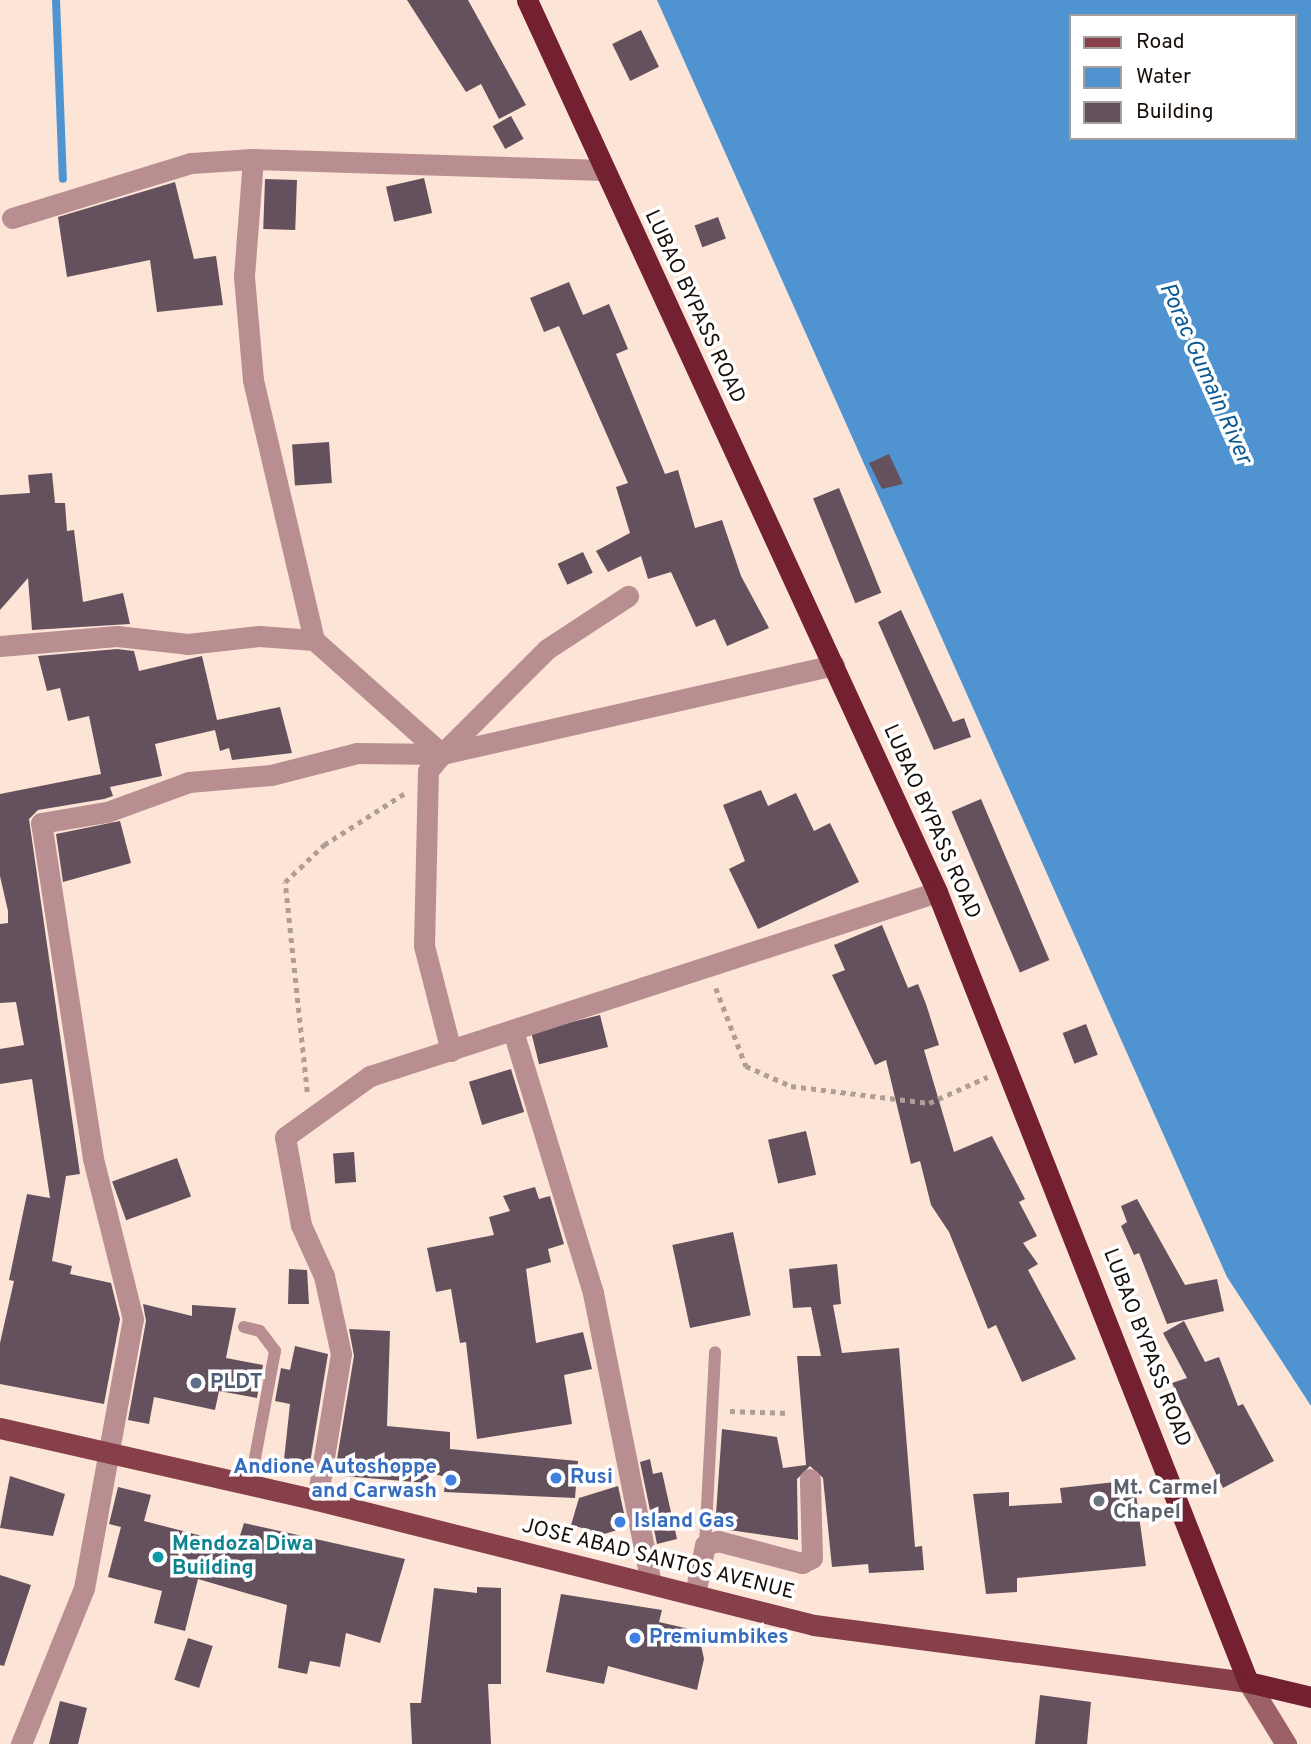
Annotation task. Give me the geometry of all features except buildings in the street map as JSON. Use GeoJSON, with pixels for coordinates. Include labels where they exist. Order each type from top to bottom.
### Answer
{"type":"FeatureCollection","features":[{"type":"Feature","properties":{"kind":"highway","name":"LUBAO BYPASS ROAD"},"geometry":{"type":"LineString","coordinates":[[527,0],[937,892],[1010,1067],[1248,1682]]}},
{"type":"Feature","properties":{"kind":"highway","name":"JOSE ABAD SANTOS AVENUE"},"geometry":{"type":"LineString","coordinates":[[1248,1682],[1311,1698]]}},
{"type":"Feature","properties":{"kind":"main road","name":"JOSE ABAD SANTOS AVENUE"},"geometry":{"type":"LineString","coordinates":[[0,1428],[317,1500],[814,1625],[1248,1682]]}},
{"type":"Feature","properties":{"kind":"street"},"geometry":{"type":"LineString","coordinates":[[12,218],[191,163],[253,159],[603,170]]}},
{"type":"Feature","properties":{"kind":"street"},"geometry":{"type":"LineString","coordinates":[[253,159],[244,276],[253,380],[314,640],[435,763]]}},
{"type":"Feature","properties":{"kind":"street"},"geometry":{"type":"LineString","coordinates":[[451,1051],[424,946],[435,763],[547,649],[628,596]]}},
{"type":"Feature","properties":{"kind":"street"},"geometry":{"type":"LineString","coordinates":[[0,646],[117,636],[188,644],[259,636],[314,640]]}},
{"type":"Feature","properties":{"kind":"street"},"geometry":{"type":"LineString","coordinates":[[21,1744],[84,1588],[134,1319],[93,1158],[41,823],[107,812],[189,782],[271,775],[357,753],[435,763],[834,665]]}},
{"type":"Feature","properties":{"kind":"street"},"geometry":{"type":"LineString","coordinates":[[317,1500],[341,1353],[324,1276],[301,1225],[285,1137],[310,1114],[370,1076],[937,892]]}},
{"type":"Feature","properties":{"kind":"street"},"geometry":{"type":"LineString","coordinates":[[513,1031],[593,1293],[651,1582]]}},
{"type":"Feature","properties":{"kind":"street"},"geometry":{"type":"LineString","coordinates":[[695,1594],[705,1545],[718,1541],[808,1562],[810,1479]]}},
{"type":"Feature","properties":{"kind":"street"},"geometry":{"type":"LineString","coordinates":[[1248,1682],[1286,1744]]}},
{"type":"Feature","properties":{"kind":"lane"},"geometry":{"type":"LineString","coordinates":[[244,1327],[260,1331],[275,1351],[250,1485]]}},
{"type":"Feature","properties":{"kind":"lane"},"geometry":{"type":"LineString","coordinates":[[705,1545],[715,1352]]}},
{"type":"Feature","properties":{"kind":"path"},"geometry":{"type":"LineString","coordinates":[[310,1114],[285,882],[324,845],[395,803],[435,763]]}},
{"type":"Feature","properties":{"kind":"path"},"geometry":{"type":"LineString","coordinates":[[724,984],[714,990],[746,1066],[791,1086],[929,1102],[1010,1067]]}},
{"type":"Feature","properties":{"kind":"path"},"geometry":{"type":"LineString","coordinates":[[711,1410],[790,1413]]}},
{"type":"Feature","properties":{"kind":"water","name":"Porac Gumain River"},"geometry":{"type":"Polygon","coordinates":[[[657,0],[1311,0],[1311,1406],[1227,1277],[657,0]]]}},
{"type":"Feature","properties":{"kind":"waterway"},"geometry":{"type":"LineString","coordinates":[[56,0],[63,179]]}},
{"type":"Feature","properties":{"kind":"place","name":"PLDT"},"geometry":{"type":"Point","coordinates":[196,1383]}},
{"type":"Feature","properties":{"kind":"place","name":"Rusi"},"geometry":{"type":"Point","coordinates":[556,1478]}},
{"type":"Feature","properties":{"kind":"place","name":"Andione Autoshoppe and Carwash"},"geometry":{"type":"Point","coordinates":[451,1480]}},
{"type":"Feature","properties":{"kind":"place","name":"Mt. Carmel Chapel"},"geometry":{"type":"Point","coordinates":[1099,1501]}},
{"type":"Feature","properties":{"kind":"place","name":"Island Gas"},"geometry":{"type":"Point","coordinates":[620,1522]}},
{"type":"Feature","properties":{"kind":"place","name":"Mendoza Diwa Building"},"geometry":{"type":"Point","coordinates":[158,1557]}},
{"type":"Feature","properties":{"kind":"place","name":"Premiumbikes"},"geometry":{"type":"Point","coordinates":[635,1638]}}]}
